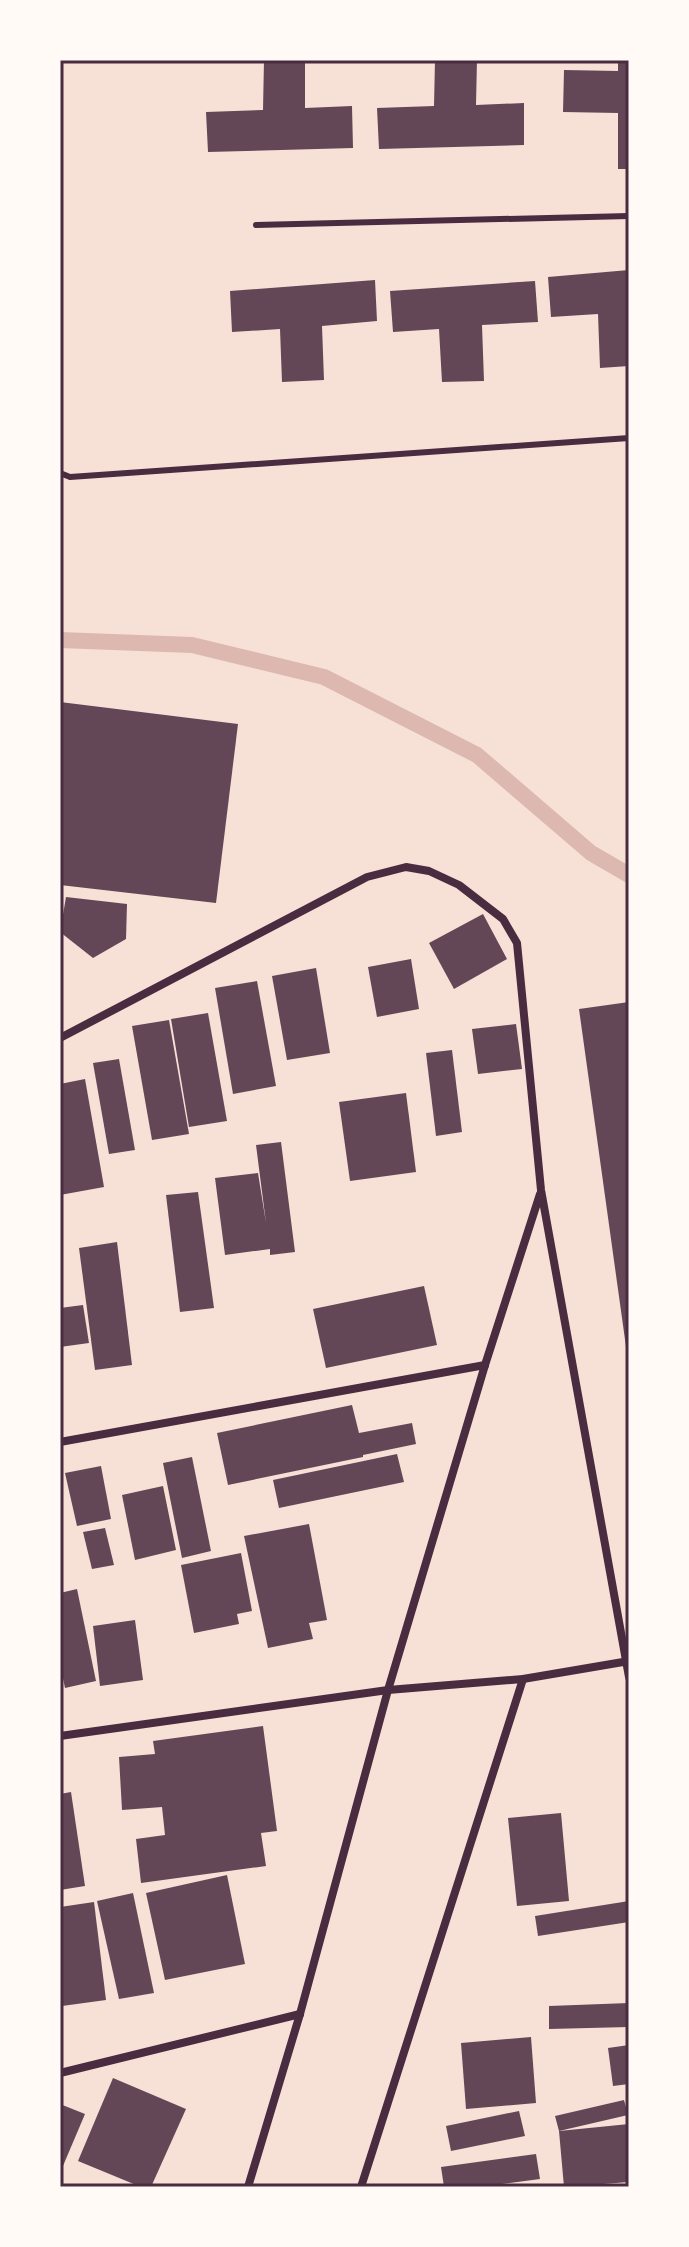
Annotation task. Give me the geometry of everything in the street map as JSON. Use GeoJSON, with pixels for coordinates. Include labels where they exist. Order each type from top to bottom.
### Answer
{"type":"FeatureCollection","features":[{"type":"Feature","properties":{"kind":"street"},"geometry":{"type":"LineString","coordinates":[[60,1038],[367,877],[406,867],[429,871],[459,885],[503,919],[517,943],[541,1190],[629,1677]]}},
{"type":"Feature","properties":{"kind":"street"},"geometry":{"type":"LineString","coordinates":[[248,2187],[300,2014],[388,1690],[541,1190]]}},
{"type":"Feature","properties":{"kind":"street"},"geometry":{"type":"LineString","coordinates":[[60,1442],[485,1365]]}},
{"type":"Feature","properties":{"kind":"street"},"geometry":{"type":"LineString","coordinates":[[60,1736],[388,1690],[523,1679],[628,1662]]}},
{"type":"Feature","properties":{"kind":"street"},"geometry":{"type":"LineString","coordinates":[[361,2187],[523,1679]]}},
{"type":"Feature","properties":{"kind":"street"},"geometry":{"type":"LineString","coordinates":[[60,2073],[300,2014]]}},
{"type":"Feature","properties":{"kind":"street"},"geometry":{"type":"LineString","coordinates":[[365,2172],[369,2187]]}},
{"type":"Feature","properties":{"kind":"lane"},"geometry":{"type":"LineString","coordinates":[[256,225],[629,216]]}},
{"type":"Feature","properties":{"kind":"lane"},"geometry":{"type":"LineString","coordinates":[[60,473],[70,477],[629,438]]}},
{"type":"Feature","properties":{"kind":"building"},"geometry":{"type":"Polygon","coordinates":[[[264,60],[305,60],[305,108],[352,106],[353,148],[208,152],[206,112],[263,110],[264,60]]]}},
{"type":"Feature","properties":{"kind":"building"},"geometry":{"type":"Polygon","coordinates":[[[435,60],[477,60],[476,105],[524,103],[524,145],[379,149],[377,108],[434,106],[435,60]]]}},
{"type":"Feature","properties":{"kind":"building"},"geometry":{"type":"Polygon","coordinates":[[[618,60],[629,60],[629,169],[618,169],[618,113],[563,112],[564,70],[618,71],[618,60]]]}},
{"type":"Feature","properties":{"kind":"building"},"geometry":{"type":"Polygon","coordinates":[[[629,270],[629,366],[600,368],[598,314],[551,317],[548,277],[629,270]]]}},
{"type":"Feature","properties":{"kind":"building"},"geometry":{"type":"Polygon","coordinates":[[[375,280],[377,321],[322,326],[324,380],[282,382],[280,329],[232,332],[230,291],[375,280]]]}},
{"type":"Feature","properties":{"kind":"building"},"geometry":{"type":"Polygon","coordinates":[[[535,281],[538,322],[482,325],[484,381],[442,382],[439,329],[393,332],[390,291],[535,281]]]}},
{"type":"Feature","properties":{"kind":"building"},"geometry":{"type":"Polygon","coordinates":[[[60,702],[238,724],[216,903],[60,885],[60,702]]]}},
{"type":"Feature","properties":{"kind":"building"},"geometry":{"type":"Polygon","coordinates":[[[66,897],[127,904],[126,939],[93,958],[60,932],[66,897]]]}},
{"type":"Feature","properties":{"kind":"building"},"geometry":{"type":"Polygon","coordinates":[[[483,914],[507,959],[454,989],[429,943],[483,914]]]}},
{"type":"Feature","properties":{"kind":"building"},"geometry":{"type":"Polygon","coordinates":[[[411,959],[419,1009],[377,1017],[368,967],[411,959]]]}},
{"type":"Feature","properties":{"kind":"building"},"geometry":{"type":"Polygon","coordinates":[[[316,968],[330,1053],[287,1060],[272,976],[316,968]]]}},
{"type":"Feature","properties":{"kind":"building"},"geometry":{"type":"Polygon","coordinates":[[[257,981],[276,1086],[233,1094],[215,988],[257,981]]]}},
{"type":"Feature","properties":{"kind":"building"},"geometry":{"type":"Polygon","coordinates":[[[629,1002],[629,1354],[627,1354],[579,1009],[629,1002]]]}},
{"type":"Feature","properties":{"kind":"building"},"geometry":{"type":"Polygon","coordinates":[[[208,1013],[227,1121],[189,1127],[171,1019],[208,1013]]]}},
{"type":"Feature","properties":{"kind":"building"},"geometry":{"type":"Polygon","coordinates":[[[169,1020],[189,1134],[152,1140],[132,1026],[169,1020]]]}},
{"type":"Feature","properties":{"kind":"building"},"geometry":{"type":"Polygon","coordinates":[[[516,1024],[522,1069],[478,1074],[472,1029],[516,1024]]]}},
{"type":"Feature","properties":{"kind":"building"},"geometry":{"type":"Polygon","coordinates":[[[452,1050],[462,1132],[436,1136],[426,1053],[452,1050]]]}},
{"type":"Feature","properties":{"kind":"building"},"geometry":{"type":"Polygon","coordinates":[[[119,1059],[135,1150],[109,1154],[93,1063],[119,1059]]]}},
{"type":"Feature","properties":{"kind":"building"},"geometry":{"type":"Polygon","coordinates":[[[85,1079],[104,1187],[60,1195],[60,1084],[85,1079]]]}},
{"type":"Feature","properties":{"kind":"building"},"geometry":{"type":"Polygon","coordinates":[[[406,1093],[416,1172],[350,1181],[339,1102],[406,1093]]]}},
{"type":"Feature","properties":{"kind":"building"},"geometry":{"type":"Polygon","coordinates":[[[281,1142],[295,1252],[270,1255],[270,1249],[225,1255],[215,1178],[258,1173],[266,1223],[256,1145],[281,1142]]]}},
{"type":"Feature","properties":{"kind":"building"},"geometry":{"type":"Polygon","coordinates":[[[198,1192],[214,1308],[180,1312],[166,1195],[198,1192]]]}},
{"type":"Feature","properties":{"kind":"building"},"geometry":{"type":"Polygon","coordinates":[[[117,1242],[132,1365],[95,1370],[79,1248],[117,1242]]]}},
{"type":"Feature","properties":{"kind":"building"},"geometry":{"type":"Polygon","coordinates":[[[424,1286],[437,1345],[326,1368],[313,1309],[424,1286]]]}},
{"type":"Feature","properties":{"kind":"building"},"geometry":{"type":"Polygon","coordinates":[[[83,1305],[89,1343],[60,1347],[60,1308],[83,1305]]]}},
{"type":"Feature","properties":{"kind":"building"},"geometry":{"type":"Polygon","coordinates":[[[352,1405],[359,1433],[412,1423],[416,1444],[228,1485],[217,1433],[352,1405]]]}},
{"type":"Feature","properties":{"kind":"building"},"geometry":{"type":"Polygon","coordinates":[[[397,1454],[404,1482],[279,1508],[273,1480],[397,1454]]]}},
{"type":"Feature","properties":{"kind":"building"},"geometry":{"type":"Polygon","coordinates":[[[192,1457],[211,1551],[182,1558],[163,1463],[192,1457]]]}},
{"type":"Feature","properties":{"kind":"building"},"geometry":{"type":"Polygon","coordinates":[[[101,1466],[111,1519],[77,1526],[65,1473],[101,1466]]]}},
{"type":"Feature","properties":{"kind":"building"},"geometry":{"type":"Polygon","coordinates":[[[163,1486],[176,1550],[135,1560],[122,1495],[163,1486]]]}},
{"type":"Feature","properties":{"kind":"building"},"geometry":{"type":"Polygon","coordinates":[[[309,1524],[327,1620],[309,1623],[313,1639],[268,1648],[244,1536],[309,1524]]]}},
{"type":"Feature","properties":{"kind":"building"},"geometry":{"type":"Polygon","coordinates":[[[105,1528],[114,1565],[92,1569],[83,1532],[105,1528]]]}},
{"type":"Feature","properties":{"kind":"building"},"geometry":{"type":"Polygon","coordinates":[[[241,1553],[252,1611],[237,1614],[239,1624],[194,1633],[181,1565],[241,1553]]]}},
{"type":"Feature","properties":{"kind":"building"},"geometry":{"type":"Polygon","coordinates":[[[77,1589],[96,1681],[65,1688],[60,1664],[60,1593],[77,1589]]]}},
{"type":"Feature","properties":{"kind":"building"},"geometry":{"type":"Polygon","coordinates":[[[135,1620],[143,1680],[100,1686],[93,1626],[135,1620]]]}},
{"type":"Feature","properties":{"kind":"building"},"geometry":{"type":"Polygon","coordinates":[[[263,1726],[277,1831],[261,1833],[266,1866],[141,1883],[136,1839],[165,1835],[162,1807],[122,1810],[119,1757],[155,1754],[153,1741],[263,1726]]]}},
{"type":"Feature","properties":{"kind":"building"},"geometry":{"type":"Polygon","coordinates":[[[71,1792],[85,1886],[60,1890],[60,1794],[71,1792]]]}},
{"type":"Feature","properties":{"kind":"building"},"geometry":{"type":"Polygon","coordinates":[[[561,1813],[569,1901],[517,1906],[508,1818],[561,1813]]]}},
{"type":"Feature","properties":{"kind":"building"},"geometry":{"type":"Polygon","coordinates":[[[227,1875],[245,1964],[165,1980],[146,1893],[227,1875]]]}},
{"type":"Feature","properties":{"kind":"building"},"geometry":{"type":"Polygon","coordinates":[[[133,1893],[154,1993],[119,1999],[97,1901],[133,1893]]]}},
{"type":"Feature","properties":{"kind":"building"},"geometry":{"type":"Polygon","coordinates":[[[629,1901],[629,1922],[538,1936],[535,1916],[629,1901]]]}},
{"type":"Feature","properties":{"kind":"building"},"geometry":{"type":"Polygon","coordinates":[[[94,1902],[106,2000],[62,2006],[60,1907],[94,1902]]]}},
{"type":"Feature","properties":{"kind":"building"},"geometry":{"type":"Polygon","coordinates":[[[629,2003],[629,2027],[549,2029],[549,2006],[629,2003]]]}},
{"type":"Feature","properties":{"kind":"building"},"geometry":{"type":"Polygon","coordinates":[[[531,2037],[536,2103],[466,2109],[461,2043],[531,2037]]]}},
{"type":"Feature","properties":{"kind":"building"},"geometry":{"type":"Polygon","coordinates":[[[629,2045],[629,2084],[613,2086],[608,2048],[629,2045]]]}},
{"type":"Feature","properties":{"kind":"building"},"geometry":{"type":"Polygon","coordinates":[[[113,2078],[186,2109],[151,2187],[141,2187],[78,2161],[113,2078]]]}},
{"type":"Feature","properties":{"kind":"building"},"geometry":{"type":"Polygon","coordinates":[[[624,2100],[628,2115],[559,2131],[555,2116],[624,2100]]]}},
{"type":"Feature","properties":{"kind":"building"},"geometry":{"type":"Polygon","coordinates":[[[60,2104],[85,2114],[60,2173],[60,2104]]]}},
{"type":"Feature","properties":{"kind":"building"},"geometry":{"type":"Polygon","coordinates":[[[519,2111],[525,2136],[451,2151],[446,2126],[519,2111]]]}},
{"type":"Feature","properties":{"kind":"building"},"geometry":{"type":"Polygon","coordinates":[[[629,2124],[629,2182],[564,2187],[559,2131],[629,2124]]]}},
{"type":"Feature","properties":{"kind":"building"},"geometry":{"type":"Polygon","coordinates":[[[536,2154],[540,2179],[479,2187],[444,2187],[441,2167],[536,2154]]]}},
{"type":"Feature","properties":{"kind":"waterway"},"geometry":{"type":"LineString","coordinates":[[60,640],[192,645],[324,677],[477,755],[591,853],[629,875]]}}]}
